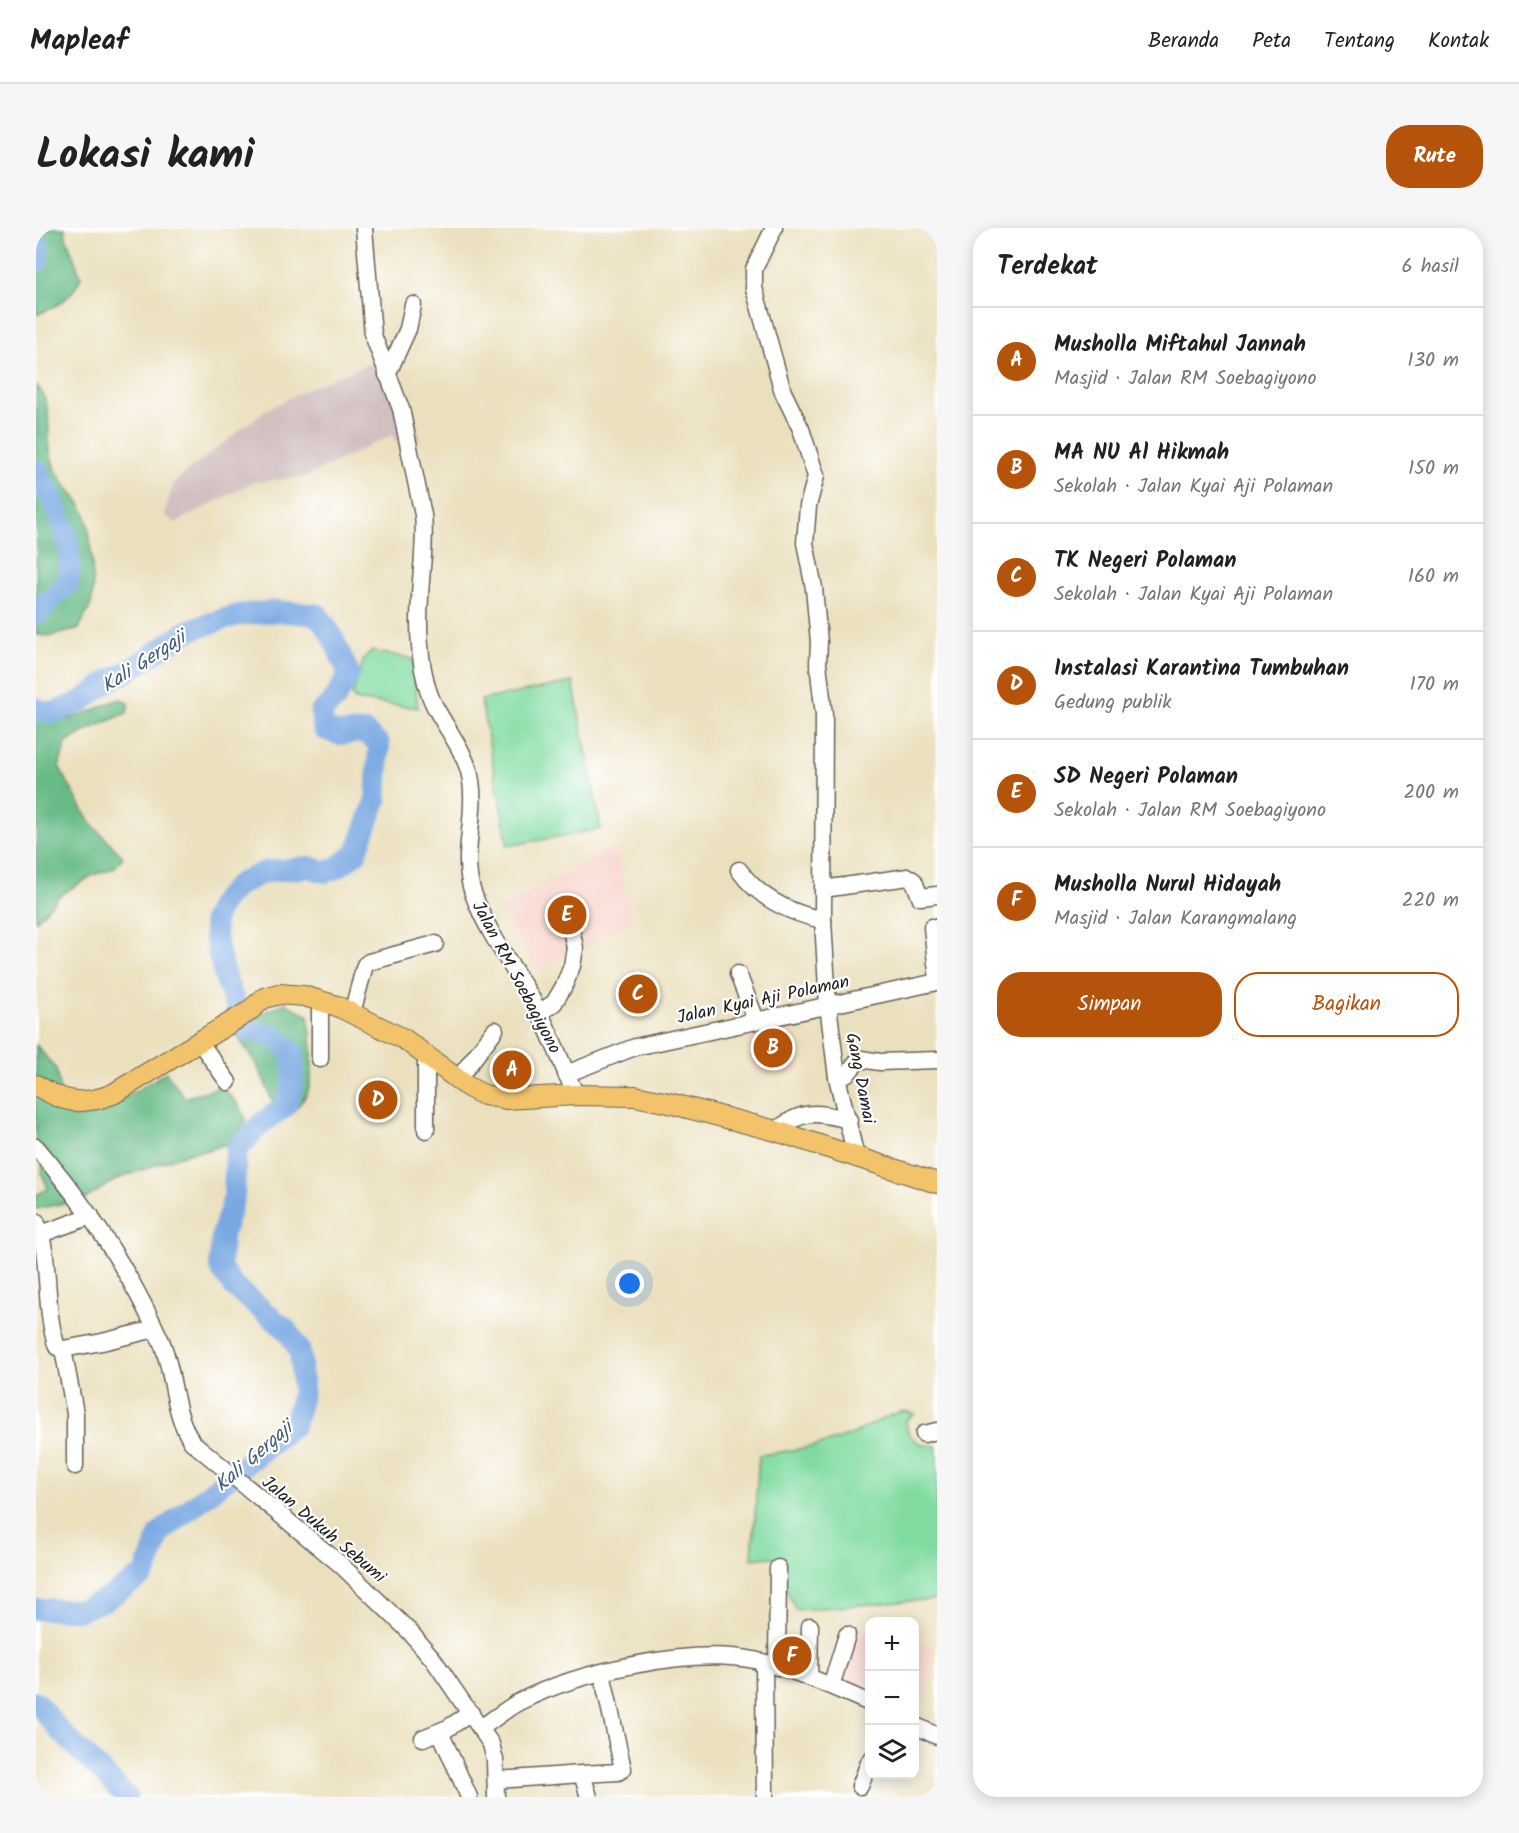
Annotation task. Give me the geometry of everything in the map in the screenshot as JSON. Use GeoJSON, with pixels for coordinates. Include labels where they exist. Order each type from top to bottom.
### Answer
{"type":"FeatureCollection","features":[{"type":"Feature","properties":{"kind":"main road"},"geometry":{"type":"LineString","coordinates":[[36,1085],[58,1098],[70,1101],[97,1100],[112,1094],[242,1015],[264,998],[279,994],[304,996],[352,1012],[404,1039],[470,1087],[506,1099],[576,1095],[635,1096],[776,1131],[937,1183]]}},
{"type":"Feature","properties":{"kind":"street","name":"Jalan RM Soebagiyono"},"geometry":{"type":"LineString","coordinates":[[364,228],[373,335],[401,409],[423,515],[425,530],[420,638],[426,682],[435,708],[470,774],[473,798],[467,862],[472,890],[483,917],[539,1013],[576,1095]]}},
{"type":"Feature","properties":{"kind":"street","name":"Gang Damai"},"geometry":{"type":"LineString","coordinates":[[774,228],[754,269],[754,288],[783,392],[801,429],[816,476],[808,506],[805,543],[814,588],[819,642],[818,664],[824,715],[823,889],[828,1005],[837,1077],[856,1157]]}},
{"type":"Feature","properties":{"kind":"street"},"geometry":{"type":"LineString","coordinates":[[387,375],[408,329],[413,305]]}},
{"type":"Feature","properties":{"kind":"street"},"geometry":{"type":"LineString","coordinates":[[739,870],[751,885],[784,908],[824,920]]}},
{"type":"Feature","properties":{"kind":"street"},"geometry":{"type":"LineString","coordinates":[[823,889],[908,877],[914,881],[920,897],[937,895]]}},
{"type":"Feature","properties":{"kind":"street"},"geometry":{"type":"LineString","coordinates":[[539,1013],[554,1003],[572,966],[575,948],[570,924]]}},
{"type":"Feature","properties":{"kind":"street"},"geometry":{"type":"LineString","coordinates":[[932,927],[937,972]]}},
{"type":"Feature","properties":{"kind":"street"},"geometry":{"type":"LineString","coordinates":[[352,1012],[365,966],[369,962],[435,944]]}},
{"type":"Feature","properties":{"kind":"street"},"geometry":{"type":"LineString","coordinates":[[738,974],[756,1020]]}},
{"type":"Feature","properties":{"kind":"street","name":"Jalan Kyai Aji Polaman"},"geometry":{"type":"LineString","coordinates":[[566,1074],[635,1047],[937,982]]}},
{"type":"Feature","properties":{"kind":"street"},"geometry":{"type":"LineString","coordinates":[[320,1000],[320,1059]]}},
{"type":"Feature","properties":{"kind":"street"},"geometry":{"type":"LineString","coordinates":[[470,1087],[495,1030]]}},
{"type":"Feature","properties":{"kind":"street"},"geometry":{"type":"LineString","coordinates":[[199,1041],[228,1082]]}},
{"type":"Feature","properties":{"kind":"street"},"geometry":{"type":"LineString","coordinates":[[426,1054],[426,1130]]}},
{"type":"Feature","properties":{"kind":"street"},"geometry":{"type":"LineString","coordinates":[[837,1077],[848,1073],[861,1059],[880,1062],[937,1060]]}},
{"type":"Feature","properties":{"kind":"street"},"geometry":{"type":"LineString","coordinates":[[776,1131],[792,1118],[813,1113],[849,1120]]}},
{"type":"Feature","properties":{"kind":"street","name":"Jalan Dukuh Sebumi"},"geometry":{"type":"LineString","coordinates":[[36,1148],[59,1173],[91,1216],[132,1284],[166,1356],[187,1435],[226,1472],[340,1564],[410,1632],[433,1659],[481,1728],[494,1751],[496,1797]]}},
{"type":"Feature","properties":{"kind":"street"},"geometry":{"type":"LineString","coordinates":[[91,1216],[39,1228],[56,1344],[63,1349],[155,1329]]}},
{"type":"Feature","properties":{"kind":"street"},"geometry":{"type":"LineString","coordinates":[[63,1349],[75,1413],[75,1466]]}},
{"type":"Feature","properties":{"kind":"street"},"geometry":{"type":"LineString","coordinates":[[765,1797],[778,1568]]}},
{"type":"Feature","properties":{"kind":"street"},"geometry":{"type":"LineString","coordinates":[[809,1677],[810,1626]]}},
{"type":"Feature","properties":{"kind":"street"},"geometry":{"type":"LineString","coordinates":[[831,1686],[847,1635]]}},
{"type":"Feature","properties":{"kind":"street"},"geometry":{"type":"LineString","coordinates":[[481,1728],[520,1702],[579,1679],[621,1667],[673,1659],[754,1660],[809,1677],[865,1700]]}},
{"type":"Feature","properties":{"kind":"street"},"geometry":{"type":"LineString","coordinates":[[496,1780],[618,1772],[623,1769],[602,1673]]}},
{"type":"Feature","properties":{"kind":"street"},"geometry":{"type":"LineString","coordinates":[[423,1738],[440,1732],[471,1713]]}},
{"type":"Feature","properties":{"kind":"street"},"geometry":{"type":"LineString","coordinates":[[919,1727],[937,1736]]}},
{"type":"Feature","properties":{"kind":"street"},"geometry":{"type":"LineString","coordinates":[[440,1732],[469,1797]]}},
{"type":"Feature","properties":{"kind":"street"},"geometry":{"type":"LineString","coordinates":[[860,1786],[865,1773]]}},
{"type":"Feature","properties":{"kind":"street"},"geometry":{"type":"LineString","coordinates":[[582,1774],[589,1797]]}},
{"type":"Feature","properties":{"kind":"shaded area"},"geometry":{"type":"Polygon","coordinates":[[[391,355],[414,407],[420,439],[401,449],[392,435],[305,477],[253,482],[176,523],[164,515],[174,482],[264,411],[311,387],[391,355]]]}},
{"type":"Feature","properties":{"kind":"shaded area"},"geometry":{"type":"Polygon","coordinates":[[[616,847],[632,921],[537,971],[499,909],[616,847]]]}},
{"type":"Feature","properties":{"kind":"shaded area"},"geometry":{"type":"Polygon","coordinates":[[[794,1021],[798,1071],[753,1075],[748,1024],[794,1021]]]}},
{"type":"Feature","properties":{"kind":"shaded area"},"geometry":{"type":"Polygon","coordinates":[[[851,1627],[865,1630],[865,1690],[838,1683],[851,1627]]]}},
{"type":"Feature","properties":{"kind":"shaded area"},"geometry":{"type":"Polygon","coordinates":[[[919,1642],[935,1646],[922,1703],[919,1702],[919,1642]]]}},
{"type":"Feature","properties":{"kind":"green space"},"geometry":{"type":"Polygon","coordinates":[[[36,228],[65,228],[66,237],[81,277],[73,291],[63,301],[36,315],[36,228]]]}},
{"type":"Feature","properties":{"kind":"green space"},"geometry":{"type":"Polygon","coordinates":[[[36,384],[46,403],[53,463],[59,476],[85,513],[92,558],[91,604],[79,629],[51,636],[36,635],[36,384]]]}},
{"type":"Feature","properties":{"kind":"green space"},"geometry":{"type":"Polygon","coordinates":[[[371,651],[413,659],[418,708],[355,700],[352,696],[364,659],[371,651]]]}},
{"type":"Feature","properties":{"kind":"green space"},"geometry":{"type":"Polygon","coordinates":[[[573,682],[601,829],[508,846],[481,700],[573,682]]]}},
{"type":"Feature","properties":{"kind":"green space"},"geometry":{"type":"Polygon","coordinates":[[[121,699],[129,703],[127,713],[86,731],[66,743],[59,767],[90,822],[123,857],[114,868],[93,875],[59,896],[36,921],[36,718],[60,720],[71,718],[121,699]]]}},
{"type":"Feature","properties":{"kind":"green space"},"geometry":{"type":"Polygon","coordinates":[[[285,1003],[308,1015],[312,1043],[308,1091],[294,1111],[271,1099],[256,1064],[234,1032],[259,1015],[285,1003]]]}},
{"type":"Feature","properties":{"kind":"green space"},"geometry":{"type":"Polygon","coordinates":[[[36,1045],[56,1069],[63,1107],[86,1111],[105,1107],[166,1072],[185,1098],[219,1087],[235,1101],[246,1120],[232,1142],[206,1151],[191,1152],[117,1179],[85,1199],[36,1209],[36,1195],[48,1189],[42,1174],[43,1149],[36,1140],[36,1045]]]}},
{"type":"Feature","properties":{"kind":"green space"},"geometry":{"type":"Polygon","coordinates":[[[905,1411],[915,1414],[907,1419],[906,1425],[914,1440],[925,1445],[937,1446],[937,1599],[796,1610],[786,1589],[782,1561],[772,1557],[752,1559],[759,1455],[828,1443],[905,1411]]]}},
{"type":"Feature","properties":{"kind":"waterway","name":"Kali Gergaji"},"geometry":{"type":"LineString","coordinates":[[36,243],[38,247],[38,260],[36,260]]}},
{"type":"Feature","properties":{"kind":"waterway","name":"Kali Gergaji"},"geometry":{"type":"LineString","coordinates":[[36,470],[63,524],[69,547],[70,565],[68,583],[36,614]]}},
{"type":"Feature","properties":{"kind":"waterway","name":"Kali Gergaji"},"geometry":{"type":"LineString","coordinates":[[36,708],[53,713],[82,701],[187,631],[239,615],[277,611],[318,615],[331,634],[349,674],[336,698],[321,712],[324,729],[339,734],[365,732],[379,744],[376,800],[356,853],[337,868],[325,872],[309,867],[265,872],[239,884],[222,902],[214,920],[216,941],[224,974],[236,1006],[249,1031],[272,1035],[293,1052],[293,1083],[286,1106],[262,1123],[236,1150],[234,1197],[222,1236],[220,1267],[234,1287],[288,1331],[300,1352],[303,1391],[294,1425],[160,1533],[145,1574],[105,1600],[80,1610],[36,1609]]}},
{"type":"Feature","properties":{"kind":"waterway","name":"Kali Gergaji"},"geometry":{"type":"LineString","coordinates":[[36,1702],[59,1730],[127,1797]]}},
{"type":"Feature","properties":{"kind":"place","name":"SD Negeri Polaman"},"geometry":{"type":"Point","coordinates":[567,915]}},
{"type":"Feature","properties":{"kind":"place","name":"TK Negeri Polaman"},"geometry":{"type":"Point","coordinates":[638,994]}},
{"type":"Feature","properties":{"kind":"place","name":"MA NU Al Hikmah"},"geometry":{"type":"Point","coordinates":[773,1048]}},
{"type":"Feature","properties":{"kind":"place","name":"Musholla Miftahul Jannah"},"geometry":{"type":"Point","coordinates":[512,1070]}},
{"type":"Feature","properties":{"kind":"place","name":"Instalasi Karantina Tumbuhan"},"geometry":{"type":"Point","coordinates":[378,1100]}},
{"type":"Feature","properties":{"kind":"place","name":"Musholla Nurul Hidayah"},"geometry":{"type":"Point","coordinates":[792,1656]}}]}
